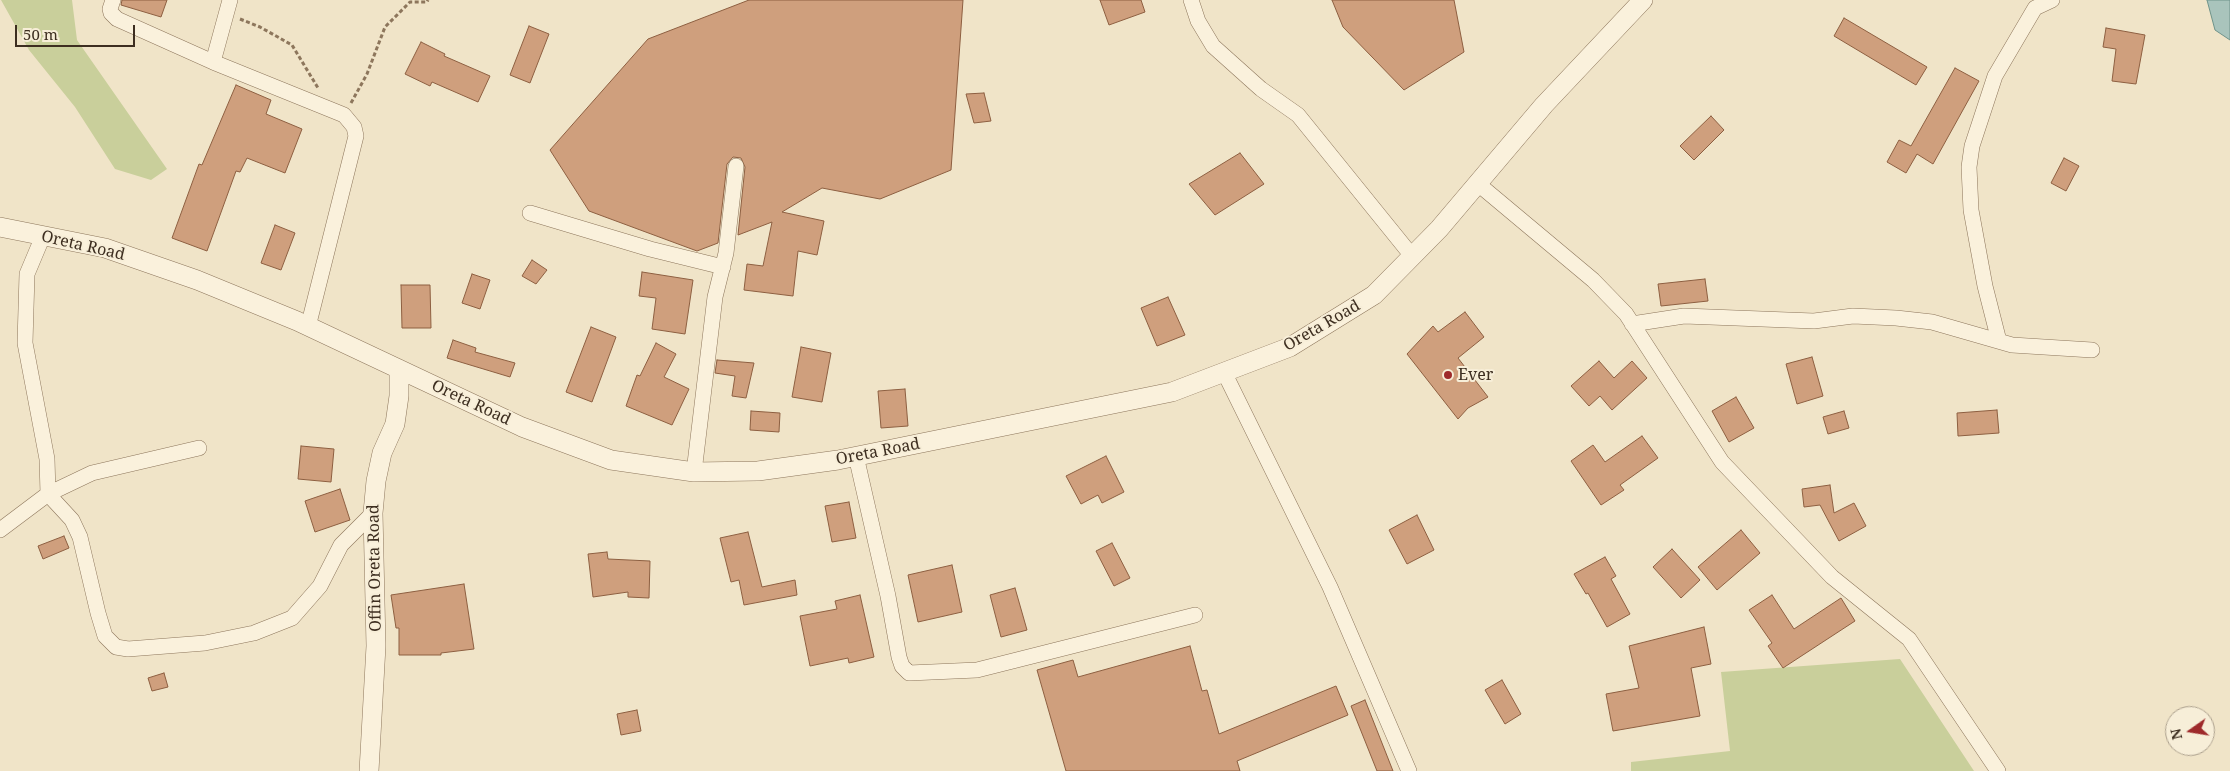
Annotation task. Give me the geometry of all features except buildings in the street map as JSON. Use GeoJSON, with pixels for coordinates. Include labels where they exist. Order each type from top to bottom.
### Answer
{"type":"FeatureCollection","features":[{"type":"Feature","properties":{"kind":"street"},"geometry":{"type":"LineString","coordinates":[[113,0],[110,9],[111,14],[117,19],[212,62],[344,115],[354,127],[356,136],[308,326]]}},
{"type":"Feature","properties":{"kind":"street"},"geometry":{"type":"LineString","coordinates":[[1191,0],[1198,20],[1213,46],[1261,89],[1298,115],[1412,256]]}},
{"type":"Feature","properties":{"kind":"street","name":"Oreta Road"},"geometry":{"type":"LineString","coordinates":[[0,227],[114,251],[197,280],[308,326],[522,427],[611,460],[694,472],[758,471],[856,456],[1172,392],[1290,347],[1374,295],[1478,183],[1544,104],[1644,0]]}},
{"type":"Feature","properties":{"kind":"street"},"geometry":{"type":"LineString","coordinates":[[1999,342],[1985,286],[1971,210],[1969,167],[1972,146],[1994,76],[2035,8],[2052,0]]}},
{"type":"Feature","properties":{"kind":"street"},"geometry":{"type":"LineString","coordinates":[[212,62],[228,7]]}},
{"type":"Feature","properties":{"kind":"street"},"geometry":{"type":"LineString","coordinates":[[694,472],[715,297],[726,253],[736,166]]}},
{"type":"Feature","properties":{"kind":"street"},"geometry":{"type":"LineString","coordinates":[[1478,183],[1593,280],[1626,314],[1722,462],[1832,577],[1909,639],[1998,771]]}},
{"type":"Feature","properties":{"kind":"street"},"geometry":{"type":"LineString","coordinates":[[530,213],[650,249],[723,268]]}},
{"type":"Feature","properties":{"kind":"street"},"geometry":{"type":"LineString","coordinates":[[42,236],[27,274],[25,343],[47,459],[48,494],[72,520],[80,536],[105,636],[116,647],[128,649],[205,643],[254,633],[292,618],[320,586],[341,545],[373,513]]}},
{"type":"Feature","properties":{"kind":"street"},"geometry":{"type":"LineString","coordinates":[[1632,324],[1684,316],[1814,321],[1853,316],[1896,318],[1932,322],[2012,345],[2092,350]]}},
{"type":"Feature","properties":{"kind":"street","name":"Offin Oreta Road"},"geometry":{"type":"LineString","coordinates":[[368,771],[376,646],[373,513],[376,481],[382,452],[395,424],[399,396],[399,369]]}},
{"type":"Feature","properties":{"kind":"street"},"geometry":{"type":"LineString","coordinates":[[1224,372],[1330,587],[1409,771]]}},
{"type":"Feature","properties":{"kind":"street"},"geometry":{"type":"LineString","coordinates":[[0,530],[48,494],[92,473],[199,448]]}},
{"type":"Feature","properties":{"kind":"street"},"geometry":{"type":"LineString","coordinates":[[856,456],[888,596],[899,657],[902,666],[909,673],[977,670],[1195,615]]}},
{"type":"Feature","properties":{"kind":"path"},"geometry":{"type":"LineString","coordinates":[[344,115],[366,74],[385,27],[410,2],[427,2],[428,0]]}},
{"type":"Feature","properties":{"kind":"path"},"geometry":{"type":"LineString","coordinates":[[228,7],[292,45],[315,81],[328,109]]}},
{"type":"Feature","properties":{"kind":"green space"},"geometry":{"type":"Polygon","coordinates":[[[1,0],[72,0],[77,40],[167,169],[151,180],[115,169],[75,107],[29,50],[1,0]]]}},
{"type":"Feature","properties":{"kind":"green space"},"geometry":{"type":"Polygon","coordinates":[[[1900,659],[1974,771],[1631,771],[1631,762],[1730,751],[1721,672],[1900,659]]]}},
{"type":"Feature","properties":{"kind":"water"},"geometry":{"type":"Polygon","coordinates":[[[2207,0],[2230,0],[2230,40],[2215,30],[2207,0]]]}},
{"type":"Feature","properties":{"kind":"place","name":"Ever"},"geometry":{"type":"Point","coordinates":[1448,375]}}]}
